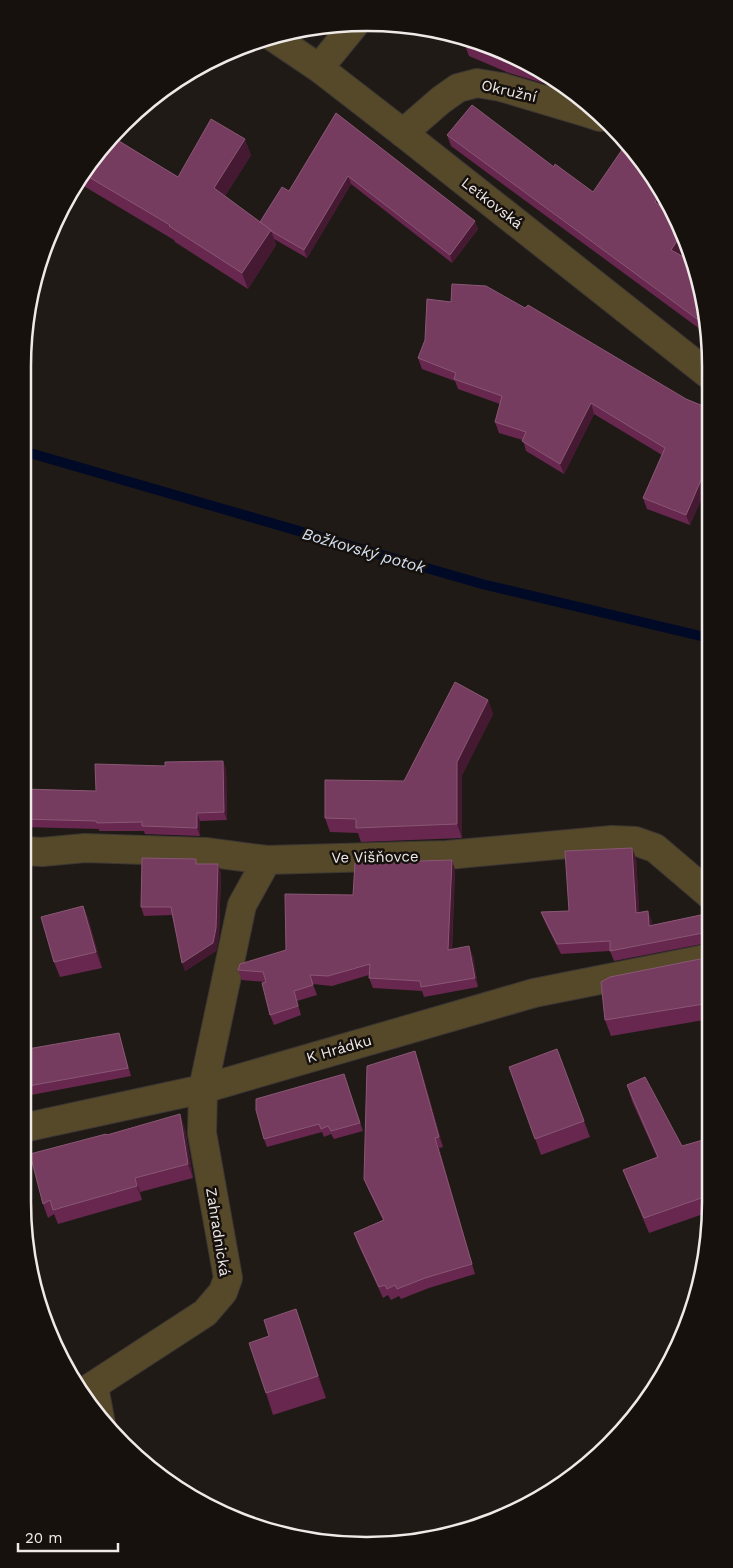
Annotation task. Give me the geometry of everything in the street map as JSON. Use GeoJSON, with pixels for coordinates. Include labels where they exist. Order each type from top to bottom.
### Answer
{"type":"FeatureCollection","features":[{"type":"Feature","properties":{"kind":"street"},"geometry":{"type":"LineString","coordinates":[[319,68],[349,32]]}},
{"type":"Feature","properties":{"kind":"street","name":"Letkovská"},"geometry":{"type":"LineString","coordinates":[[281,43],[319,68],[403,133],[702,369]]}},
{"type":"Feature","properties":{"kind":"street","name":"Okružní"},"geometry":{"type":"LineString","coordinates":[[403,133],[458,88],[477,83],[568,99]]}},
{"type":"Feature","properties":{"kind":"street","name":"Ve Višňovce"},"geometry":{"type":"LineString","coordinates":[[31,851],[85,848],[205,852],[267,860],[447,855],[612,840],[635,841],[655,848],[702,887]]}},
{"type":"Feature","properties":{"kind":"street"},"geometry":{"type":"LineString","coordinates":[[203,1089],[242,905],[267,860]]}},
{"type":"Feature","properties":{"kind":"street","name":"K Hrádku"},"geometry":{"type":"LineString","coordinates":[[31,1126],[203,1089],[534,993],[702,960]]}},
{"type":"Feature","properties":{"kind":"street","name":"Zahradnická"},"geometry":{"type":"LineString","coordinates":[[91,1387],[205,1313],[223,1292],[228,1278],[202,1132],[203,1089]]}},
{"type":"Feature","properties":{"kind":"lane"},"geometry":{"type":"LineString","coordinates":[[91,1387],[96,1400]]}},
{"type":"Feature","properties":{"kind":"building"},"geometry":{"type":"Polygon","coordinates":[[[472,105],[554,167],[555,164],[593,192],[622,149],[657,199],[655,202],[661,207],[676,238],[677,241],[671,250],[683,257],[698,320],[447,135],[472,105]]]}},
{"type":"Feature","properties":{"kind":"building"},"geometry":{"type":"Polygon","coordinates":[[[336,113],[475,221],[450,255],[348,176],[304,250],[271,231],[260,222],[282,187],[289,191],[336,113]]]}},
{"type":"Feature","properties":{"kind":"building"},"geometry":{"type":"Polygon","coordinates":[[[211,119],[245,139],[214,188],[271,230],[242,273],[170,225],[90,178],[118,141],[178,177],[211,119]]]}},
{"type":"Feature","properties":{"kind":"building"},"geometry":{"type":"Polygon","coordinates":[[[452,284],[486,286],[525,308],[528,305],[686,399],[702,406],[702,478],[686,515],[643,498],[665,448],[591,403],[560,464],[522,441],[526,432],[495,422],[502,396],[454,379],[456,373],[418,358],[425,340],[427,299],[451,302],[452,284]]]}},
{"type":"Feature","properties":{"kind":"building"},"geometry":{"type":"Polygon","coordinates":[[[455,682],[488,700],[457,762],[457,824],[356,828],[356,819],[325,818],[325,780],[404,781],[455,682]]]}},
{"type":"Feature","properties":{"kind":"building"},"geometry":{"type":"Polygon","coordinates":[[[223,761],[224,812],[197,813],[197,828],[142,826],[142,822],[97,823],[96,821],[31,819],[31,789],[96,791],[95,764],[165,766],[165,762],[223,761]]]}},
{"type":"Feature","properties":{"kind":"building"},"geometry":{"type":"Polygon","coordinates":[[[632,848],[636,913],[648,911],[649,926],[702,915],[702,933],[610,951],[610,941],[557,944],[541,912],[569,911],[565,851],[632,848]]]}},
{"type":"Feature","properties":{"kind":"building"},"geometry":{"type":"Polygon","coordinates":[[[142,858],[196,859],[196,864],[218,864],[216,928],[213,943],[182,963],[171,907],[141,907],[142,858]]]}},
{"type":"Feature","properties":{"kind":"building"},"geometry":{"type":"Polygon","coordinates":[[[452,860],[448,950],[469,946],[475,978],[421,987],[420,981],[369,978],[370,964],[328,976],[310,975],[313,985],[294,991],[298,1006],[270,1015],[262,983],[266,982],[263,972],[238,970],[240,964],[286,950],[285,894],[353,895],[355,863],[452,860]]]}},
{"type":"Feature","properties":{"kind":"building"},"geometry":{"type":"Polygon","coordinates":[[[83,906],[96,952],[54,962],[41,917],[83,906]]]}},
{"type":"Feature","properties":{"kind":"building"},"geometry":{"type":"Polygon","coordinates":[[[702,959],[702,1004],[605,1020],[601,982],[610,977],[702,959]]]}},
{"type":"Feature","properties":{"kind":"building"},"geometry":{"type":"Polygon","coordinates":[[[119,1033],[128,1068],[31,1086],[31,1048],[119,1033]]]}},
{"type":"Feature","properties":{"kind":"building"},"geometry":{"type":"Polygon","coordinates":[[[557,1049],[584,1121],[535,1139],[509,1067],[557,1049]]]}},
{"type":"Feature","properties":{"kind":"building"},"geometry":{"type":"Polygon","coordinates":[[[415,1051],[439,1137],[435,1138],[472,1264],[425,1278],[397,1289],[395,1285],[387,1289],[385,1285],[379,1287],[354,1233],[384,1220],[364,1179],[367,1066],[415,1051]]]}},
{"type":"Feature","properties":{"kind":"building"},"geometry":{"type":"Polygon","coordinates":[[[344,1074],[360,1123],[331,1131],[328,1126],[321,1129],[319,1124],[264,1139],[256,1110],[256,1099],[344,1074]]]}},
{"type":"Feature","properties":{"kind":"building"},"geometry":{"type":"Polygon","coordinates":[[[645,1077],[682,1146],[702,1140],[702,1198],[644,1218],[623,1170],[658,1157],[627,1085],[645,1077]]]}},
{"type":"Feature","properties":{"kind":"building"},"geometry":{"type":"Polygon","coordinates":[[[180,1114],[188,1164],[135,1178],[137,1186],[53,1210],[50,1200],[43,1204],[31,1154],[180,1114]]]}},
{"type":"Feature","properties":{"kind":"building"},"geometry":{"type":"Polygon","coordinates":[[[296,1309],[318,1376],[266,1393],[249,1343],[269,1336],[264,1320],[296,1309]]]}},
{"type":"Feature","properties":{"kind":"waterway","name":"Božkovský potok"},"geometry":{"type":"LineString","coordinates":[[31,453],[482,584],[702,636]]}}]}
